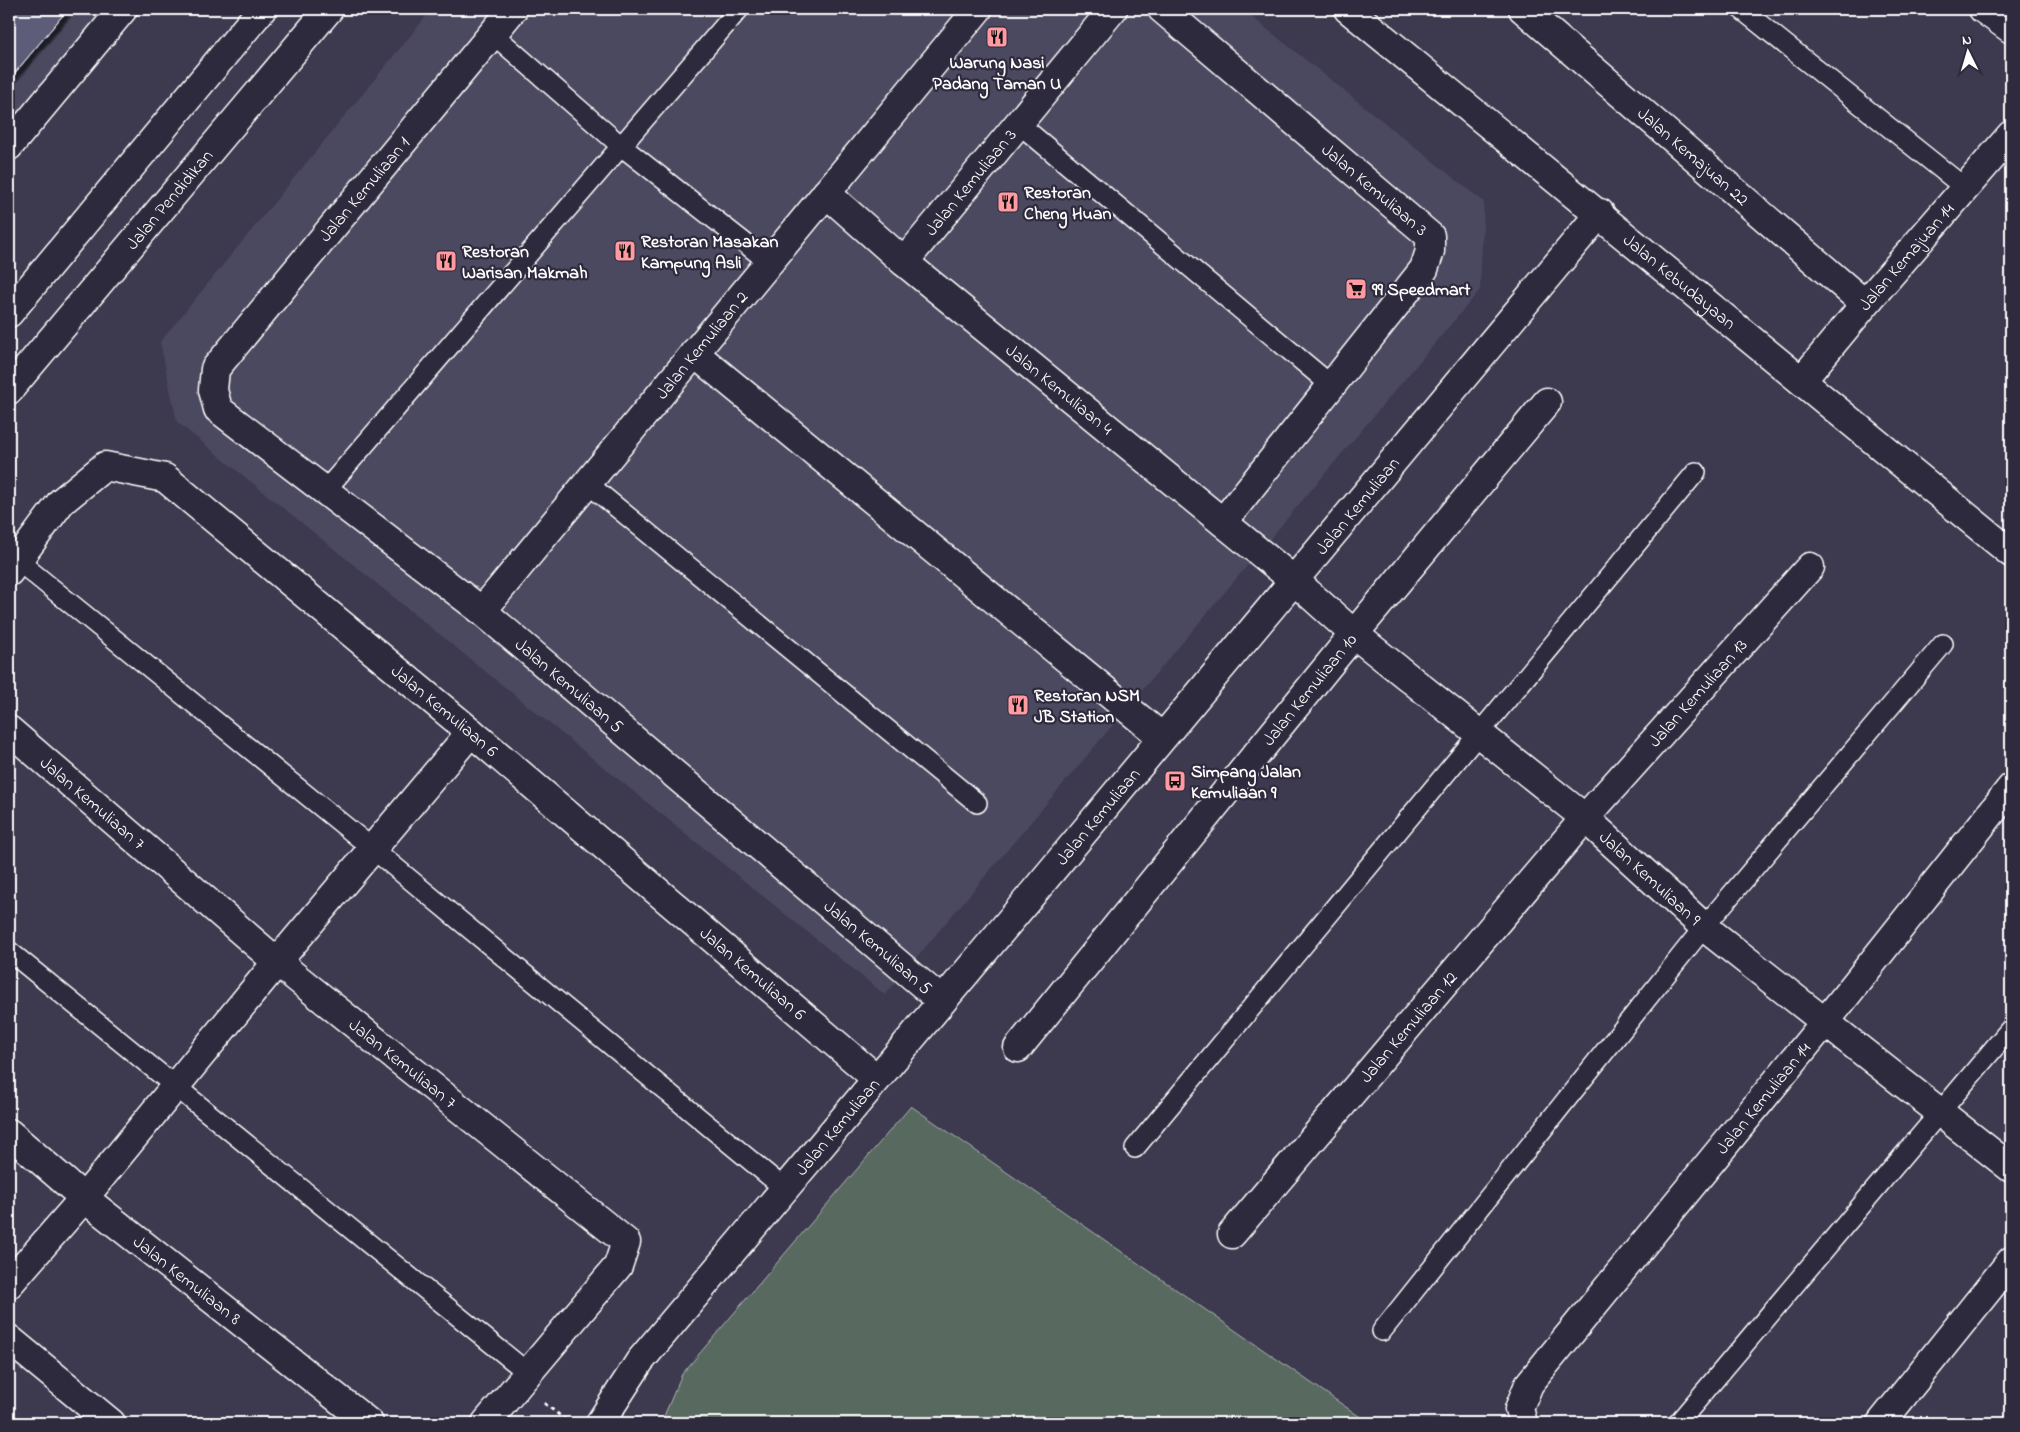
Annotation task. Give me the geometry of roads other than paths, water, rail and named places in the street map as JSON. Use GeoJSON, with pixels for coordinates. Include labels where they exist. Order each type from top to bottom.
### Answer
{"type":"FeatureCollection","features":[{"type":"Feature","properties":{"kind":"street"},"geometry":{"type":"LineString","coordinates":[[9,146],[123,9]]}},
{"type":"Feature","properties":{"kind":"street"},"geometry":{"type":"LineString","coordinates":[[9,313],[262,9]]}},
{"type":"Feature","properties":{"kind":"street","name":"Jalan Pendidikan"},"geometry":{"type":"LineString","coordinates":[[9,390],[329,9]]}},
{"type":"Feature","properties":{"kind":"street","name":"Jalan Kemuliaan 1"},"geometry":{"type":"LineString","coordinates":[[215,369],[513,9]]}},
{"type":"Feature","properties":{"kind":"street","name":"Jalan Kemuliaan 2"},"geometry":{"type":"LineString","coordinates":[[482,611],[978,9]]}},
{"type":"Feature","properties":{"kind":"street","name":"Jalan Kemuliaan 3"},"geometry":{"type":"LineString","coordinates":[[904,262],[1113,9]]}},
{"type":"Feature","properties":{"kind":"street","name":"Jalan Kemuliaan 3"},"geometry":{"type":"LineString","coordinates":[[1162,9],[1430,236],[1430,251],[1424,269],[1223,522]]}},
{"type":"Feature","properties":{"kind":"street","name":"Jalan Kebudayaan"},"geometry":{"type":"LineString","coordinates":[[1348,9],[1600,213],[2011,553]]}},
{"type":"Feature","properties":{"kind":"street","name":"Jalan Kemajuan 22"},"geometry":{"type":"LineString","coordinates":[[1524,9],[1865,304]]}},
{"type":"Feature","properties":{"kind":"street"},"geometry":{"type":"LineString","coordinates":[[1983,9],[2011,30]]}},
{"type":"Feature","properties":{"kind":"street","name":"Jalan Kemajuan 14"},"geometry":{"type":"LineString","coordinates":[[1803,380],[1865,304],[2011,135]]}},
{"type":"Feature","properties":{"kind":"street","name":"Jalan Kemuliaan 4"},"geometry":{"type":"LineString","coordinates":[[826,193],[904,262],[1296,582]]}},
{"type":"Feature","properties":{"kind":"street","name":"Jalan Kemuliaan"},"geometry":{"type":"LineString","coordinates":[[600,1423],[640,1361],[1162,737],[1296,582],[1600,213]]}},
{"type":"Feature","properties":{"kind":"street"},"geometry":{"type":"LineString","coordinates":[[694,353],[1162,737]]}},
{"type":"Feature","properties":{"kind":"street","name":"Jalan Kemuliaan 5"},"geometry":{"type":"LineString","coordinates":[[215,369],[213,390],[218,409],[324,492],[482,611],[942,1000]]}},
{"type":"Feature","properties":{"kind":"street","name":"Jalan Kemuliaan 10"},"geometry":{"type":"LineString","coordinates":[[1018,1048],[1354,634],[1546,402]]}},
{"type":"Feature","properties":{"kind":"street","name":"Jalan Kemuliaan 6"},"geometry":{"type":"LineString","coordinates":[[13,566],[61,502],[105,466],[164,478],[471,732],[877,1078]]}},
{"type":"Feature","properties":{"kind":"street","name":"Jalan Kemuliaan 13"},"geometry":{"type":"LineString","coordinates":[[1585,818],[1810,567]]}},
{"type":"Feature","properties":{"kind":"street","name":"Jalan Kemuliaan 9"},"geometry":{"type":"LineString","coordinates":[[1296,582],[1354,634],[1585,818],[1704,927],[2011,1168]]}},
{"type":"Feature","properties":{"kind":"street","name":"Jalan Kemuliaan 7"},"geometry":{"type":"LineString","coordinates":[[9,730],[277,962],[626,1242],[618,1266],[532,1385],[486,1423]]}},
{"type":"Feature","properties":{"kind":"street"},"geometry":{"type":"LineString","coordinates":[[9,1284],[84,1198],[277,962],[471,732]]}},
{"type":"Feature","properties":{"kind":"street","name":"Jalan Kemuliaan 14"},"geometry":{"type":"LineString","coordinates":[[1521,1416],[1530,1384],[1825,1022],[2011,788]]}},
{"type":"Feature","properties":{"kind":"street","name":"Jalan Kemuliaan 12"},"geometry":{"type":"LineString","coordinates":[[1232,1234],[1585,818]]}},
{"type":"Feature","properties":{"kind":"street","name":"Jalan Kemuliaan 8"},"geometry":{"type":"LineString","coordinates":[[9,1133],[84,1198],[369,1423]]}},
{"type":"Feature","properties":{"kind":"street"},"geometry":{"type":"LineString","coordinates":[[1881,1423],[2011,1261]]}},
{"type":"Feature","properties":{"kind":"street"},"geometry":{"type":"LineString","coordinates":[[9,1339],[111,1423]]}},
{"type":"Feature","properties":{"kind":"lane"},"geometry":{"type":"LineString","coordinates":[[324,492],[620,145],[739,9]]}},
{"type":"Feature","properties":{"kind":"lane"},"geometry":{"type":"LineString","coordinates":[[1741,9],[1965,188]]}},
{"type":"Feature","properties":{"kind":"lane"},"geometry":{"type":"LineString","coordinates":[[493,34],[620,145],[769,262]]}},
{"type":"Feature","properties":{"kind":"lane"},"geometry":{"type":"LineString","coordinates":[[1018,123],[1332,386]]}},
{"type":"Feature","properties":{"kind":"lane"},"geometry":{"type":"LineString","coordinates":[[1135,1148],[1696,472]]}},
{"type":"Feature","properties":{"kind":"lane"},"geometry":{"type":"LineString","coordinates":[[587,483],[977,803]]}},
{"type":"Feature","properties":{"kind":"lane"},"geometry":{"type":"LineString","coordinates":[[13,566],[373,848],[785,1189]]}},
{"type":"Feature","properties":{"kind":"lane"},"geometry":{"type":"LineString","coordinates":[[1382,1331],[1704,927],[1943,644]]}},
{"type":"Feature","properties":{"kind":"lane"},"geometry":{"type":"LineString","coordinates":[[9,951],[176,1085],[532,1385]]}},
{"type":"Feature","properties":{"kind":"lane"},"geometry":{"type":"LineString","coordinates":[[1678,1423],[2011,1028]]}},
{"type":"Feature","properties":{"kind":"place","name":"Warung Nasi Padang Taman U"},"geometry":{"type":"Point","coordinates":[997,37]}},
{"type":"Feature","properties":{"kind":"place","name":"Restoran Cheng Huan"},"geometry":{"type":"Point","coordinates":[1008,202]}},
{"type":"Feature","properties":{"kind":"place","name":"Restoran Masakan Kampung Asli"},"geometry":{"type":"Point","coordinates":[625,251]}},
{"type":"Feature","properties":{"kind":"place","name":"Restoran Warisan Makmah"},"geometry":{"type":"Point","coordinates":[446,261]}},
{"type":"Feature","properties":{"kind":"place","name":"99 Speedmart"},"geometry":{"type":"Point","coordinates":[1356,289]}},
{"type":"Feature","properties":{"kind":"place","name":"Restoran NSM JB Station"},"geometry":{"type":"Point","coordinates":[1018,705]}},
{"type":"Feature","properties":{"kind":"place","name":"Simpang Jalan Kemuliaan 9"},"geometry":{"type":"Point","coordinates":[1175,781]}}]}
